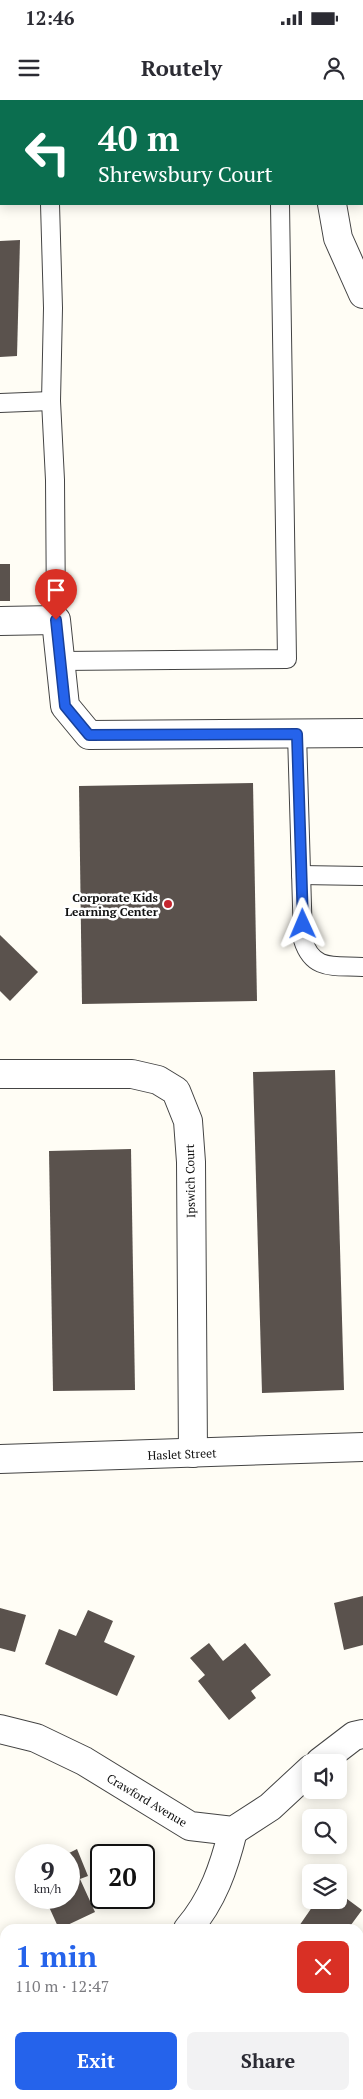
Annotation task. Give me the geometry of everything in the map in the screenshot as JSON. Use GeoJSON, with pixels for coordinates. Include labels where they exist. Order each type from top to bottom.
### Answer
{"type":"FeatureCollection","features":[{"type":"Feature","properties":{"kind":"street"},"geometry":{"type":"LineString","coordinates":[[332,205],[338,238],[363,294]]}},
{"type":"Feature","properties":{"kind":"street"},"geometry":{"type":"LineString","coordinates":[[0,621],[56,620],[65,706],[89,735],[363,734]]}},
{"type":"Feature","properties":{"kind":"street","name":"Ipswich Court"},"geometry":{"type":"LineString","coordinates":[[0,1074],[132,1074],[158,1080],[176,1091],[188,1121],[191,1162],[193,1453]]}},
{"type":"Feature","properties":{"kind":"street","name":"Haslet Street"},"geometry":{"type":"LineString","coordinates":[[0,1459],[363,1448]]}},
{"type":"Feature","properties":{"kind":"street","name":"Crawford Avenue"},"geometry":{"type":"LineString","coordinates":[[0,1729],[36,1738],[84,1761],[190,1826],[233,1831]]}},
{"type":"Feature","properties":{"kind":"street"},"geometry":{"type":"LineString","coordinates":[[330,1754],[354,1736],[363,1734]]}},
{"type":"Feature","properties":{"kind":"street"},"geometry":{"type":"LineString","coordinates":[[192,1924],[199,1916],[223,1870],[233,1831],[270,1807],[302,1777]]}},
{"type":"Feature","properties":{"kind":"lane"},"geometry":{"type":"LineString","coordinates":[[50,205],[53,308],[51,401],[55,480],[56,620]]}},
{"type":"Feature","properties":{"kind":"lane"},"geometry":{"type":"LineString","coordinates":[[61,661],[287,659],[280,205]]}},
{"type":"Feature","properties":{"kind":"lane"},"geometry":{"type":"LineString","coordinates":[[0,403],[51,401]]}},
{"type":"Feature","properties":{"kind":"lane"},"geometry":{"type":"LineString","coordinates":[[297,734],[303,940],[306,951],[313,960],[323,965],[363,967]]}},
{"type":"Feature","properties":{"kind":"lane"},"geometry":{"type":"LineString","coordinates":[[301,875],[363,876]]}},
{"type":"Feature","properties":{"kind":"building"},"geometry":{"type":"Polygon","coordinates":[[[20,240],[17,356],[0,357],[0,241],[20,240]]]}},
{"type":"Feature","properties":{"kind":"building"},"geometry":{"type":"Polygon","coordinates":[[[0,564],[10,564],[10,601],[0,601],[0,564]]]}},
{"type":"Feature","properties":{"kind":"building","name":"Corporate Kids Learning Center"},"geometry":{"type":"Polygon","coordinates":[[[253,783],[257,1001],[82,1004],[79,786],[253,783]]]}},
{"type":"Feature","properties":{"kind":"building"},"geometry":{"type":"Polygon","coordinates":[[[0,935],[38,972],[10,1001],[0,991],[0,935]]]}},
{"type":"Feature","properties":{"kind":"building"},"geometry":{"type":"Polygon","coordinates":[[[335,1070],[344,1390],[262,1393],[253,1072],[335,1070]]]}},
{"type":"Feature","properties":{"kind":"building"},"geometry":{"type":"Polygon","coordinates":[[[131,1149],[135,1390],[53,1391],[49,1151],[131,1149]]]}},
{"type":"Feature","properties":{"kind":"building"},"geometry":{"type":"Polygon","coordinates":[[[363,1596],[363,1645],[344,1650],[334,1603],[363,1596]]]}},
{"type":"Feature","properties":{"kind":"building"},"geometry":{"type":"Polygon","coordinates":[[[0,1608],[26,1615],[15,1652],[0,1648],[0,1608]]]}},
{"type":"Feature","properties":{"kind":"building"},"geometry":{"type":"Polygon","coordinates":[[[88,1610],[113,1621],[104,1642],[135,1656],[117,1696],[45,1664],[59,1629],[76,1636],[88,1610]]]}},
{"type":"Feature","properties":{"kind":"building"},"geometry":{"type":"Polygon","coordinates":[[[209,1643],[223,1661],[245,1643],[271,1675],[251,1691],[256,1698],[229,1720],[198,1681],[205,1675],[190,1658],[209,1643]]]}},
{"type":"Feature","properties":{"kind":"building"},"geometry":{"type":"Polygon","coordinates":[[[80,1856],[88,1876],[80,1879],[80,1856]]]}},
{"type":"Feature","properties":{"kind":"building"},"geometry":{"type":"Polygon","coordinates":[[[80,1879],[90,1901],[90,1909],[94,1909],[95,1912],[70,1924],[57,1924],[50,1909],[80,1909],[80,1879]]]}},
{"type":"Feature","properties":{"kind":"building"},"geometry":{"type":"Polygon","coordinates":[[[347,1899],[362,1910],[352,1924],[300,1924],[311,1909],[347,1909],[347,1899]]]}},
{"type":"Feature","properties":{"kind":"place","name":"Corporate Kids Learning Center"},"geometry":{"type":"Point","coordinates":[168,904]}},
{"type":"Feature","properties":{"kind":"route"},"geometry":{"type":"LineString","coordinates":[[56,620],[65,706],[89,735],[297,734],[303,924]]}}]}
